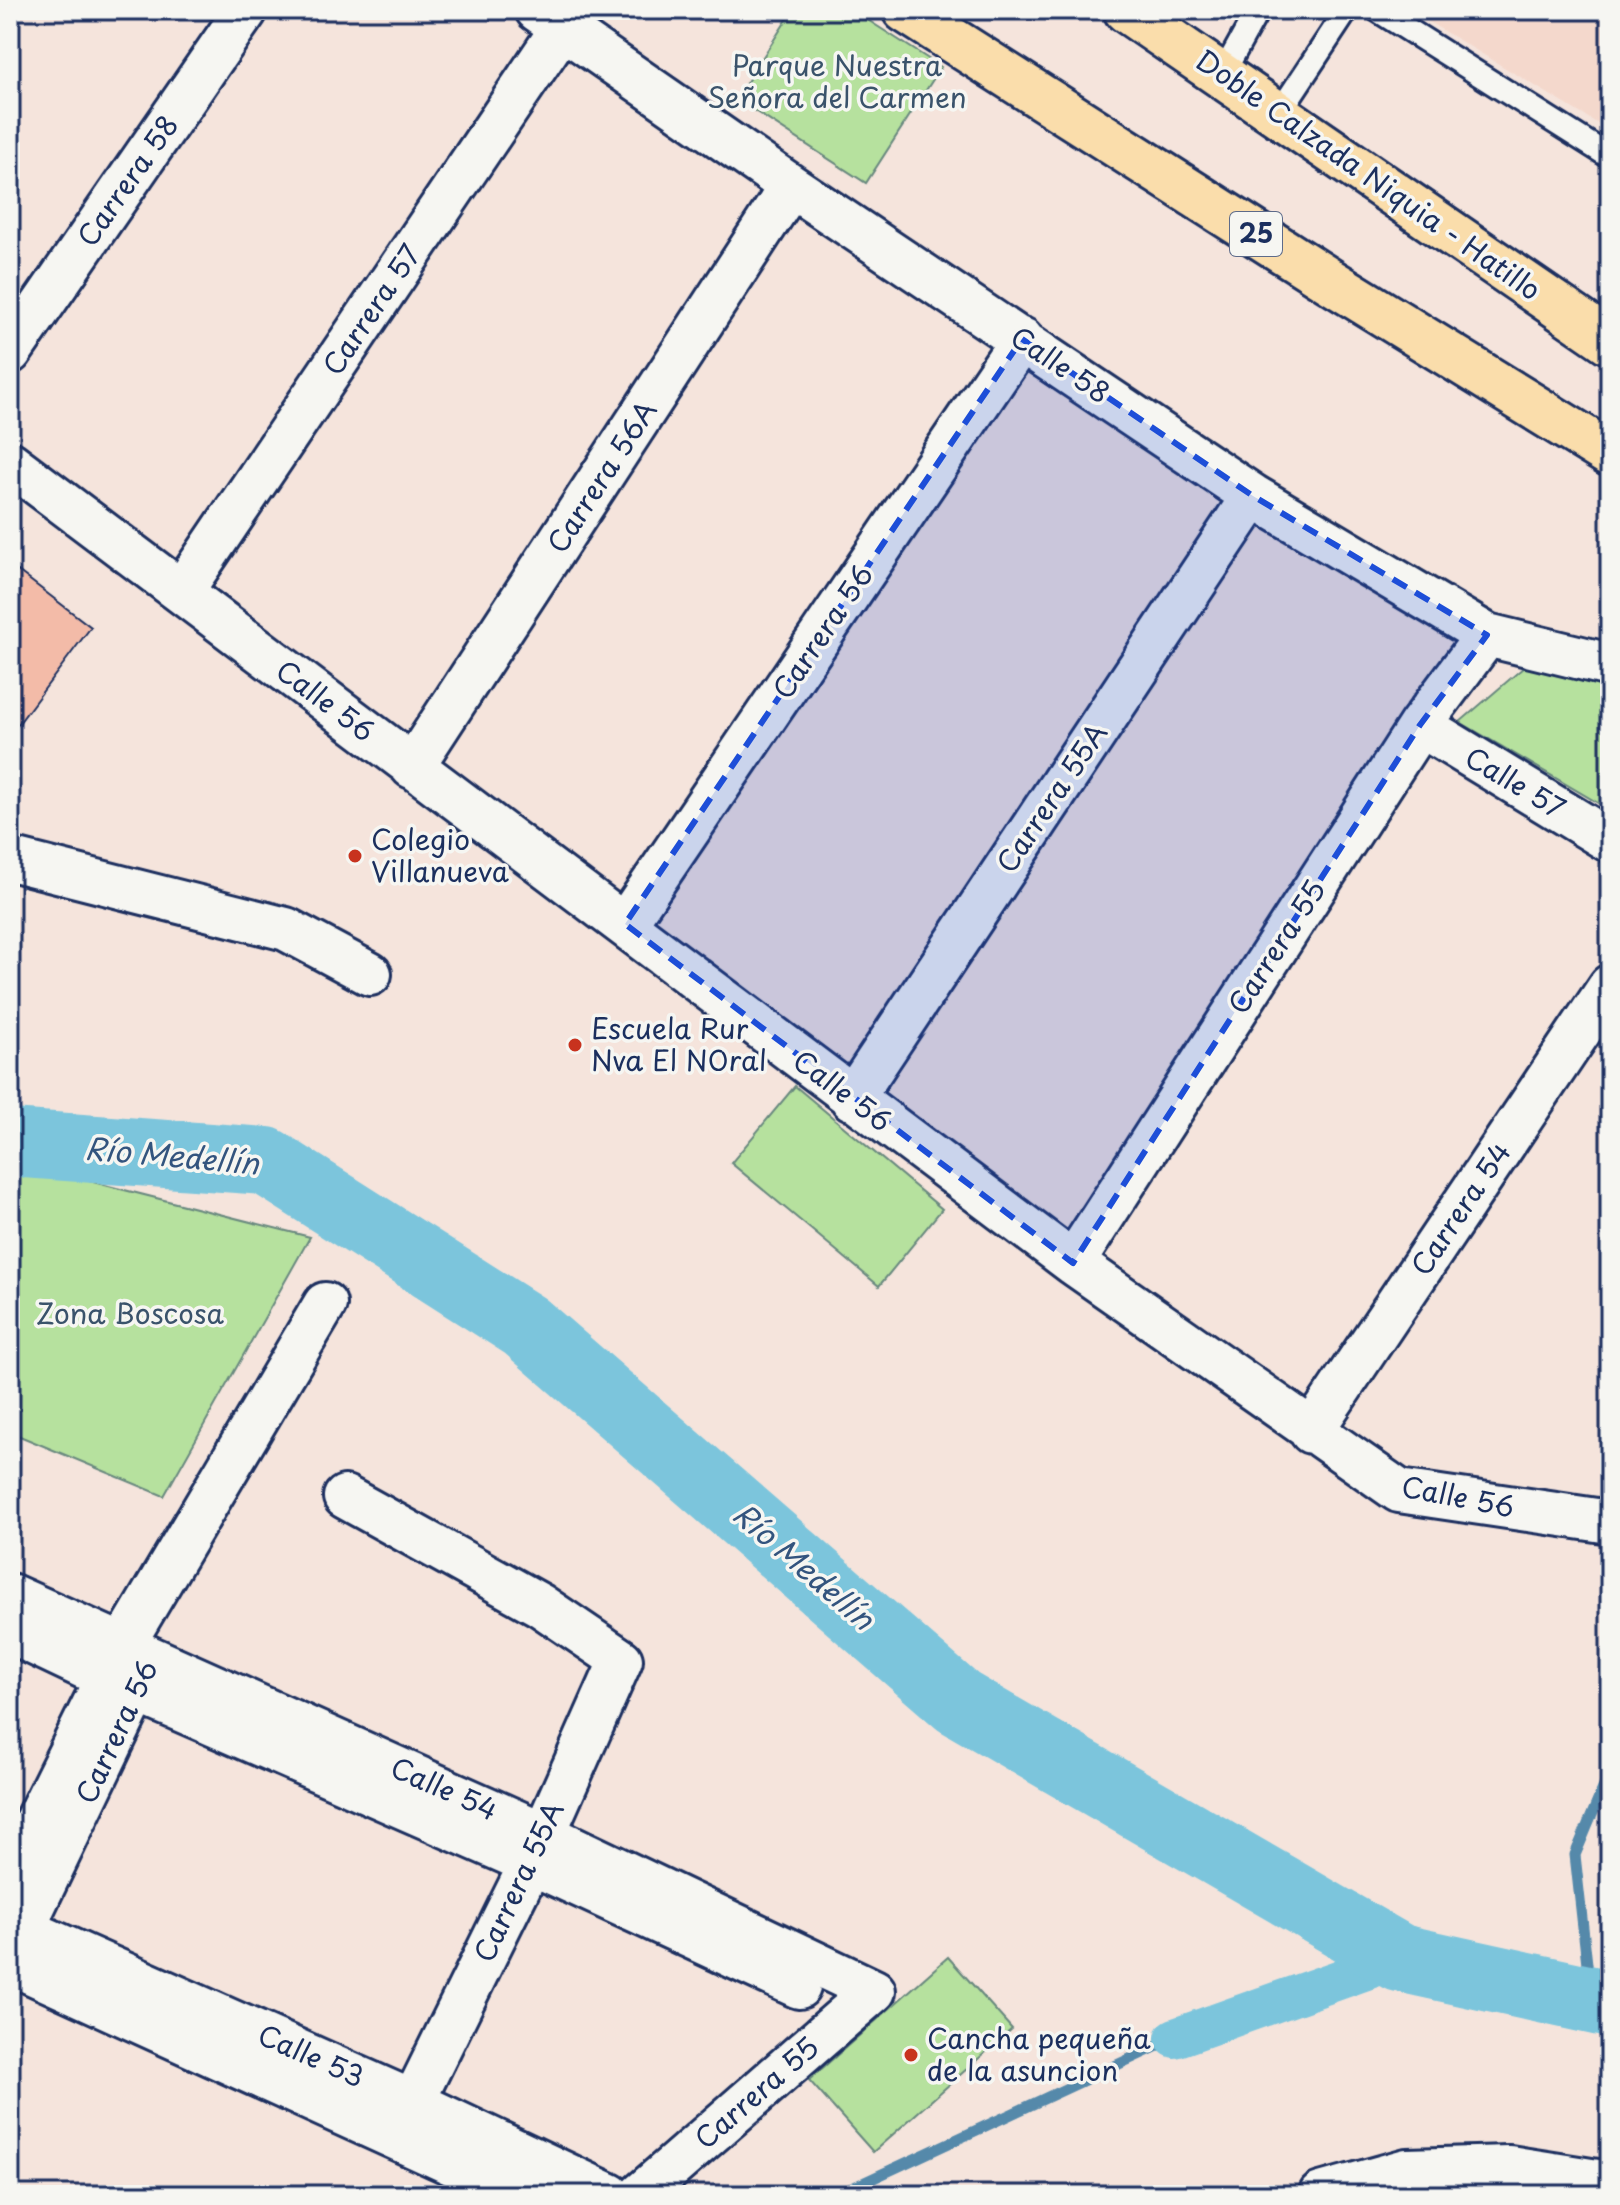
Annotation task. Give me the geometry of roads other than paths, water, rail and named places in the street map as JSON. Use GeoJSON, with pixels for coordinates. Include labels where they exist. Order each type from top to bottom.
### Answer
{"type":"FeatureCollection","features":[{"type":"Feature","properties":{"kind":"highway","name":"25"},"geometry":{"type":"LineString","coordinates":[[905,10],[1316,272],[1610,454]]}},
{"type":"Feature","properties":{"kind":"highway","name":"Doble Calzada Niquia - Hatillo"},"geometry":{"type":"LineString","coordinates":[[1126,10],[1610,342]]}},
{"type":"Feature","properties":{"kind":"street","name":"Carrera 58"},"geometry":{"type":"LineString","coordinates":[[10,352],[246,10]]}},
{"type":"Feature","properties":{"kind":"street","name":"Calle 58"},"geometry":{"type":"LineString","coordinates":[[549,19],[791,186],[1253,496],[1487,635],[1610,665]]}},
{"type":"Feature","properties":{"kind":"street","name":"Carrera 57"},"geometry":{"type":"LineString","coordinates":[[182,591],[549,19]]}},
{"type":"Feature","properties":{"kind":"street","name":"Carrera 56A"},"geometry":{"type":"LineString","coordinates":[[412,767],[791,186]]}},
{"type":"Feature","properties":{"kind":"street","name":"Carrera 56"},"geometry":{"type":"LineString","coordinates":[[625,924],[1022,339]]}},
{"type":"Feature","properties":{"kind":"street","name":"Calle 56"},"geometry":{"type":"LineString","coordinates":[[10,463],[1073,1263],[1399,1491],[1610,1522]]}},
{"type":"Feature","properties":{"kind":"street","name":"Carrera 55A"},"geometry":{"type":"LineString","coordinates":[[852,1099],[1253,496]]}},
{"type":"Feature","properties":{"kind":"street","name":"Carrera 55"},"geometry":{"type":"LineString","coordinates":[[1073,1263],[1420,725],[1487,635]]}},
{"type":"Feature","properties":{"kind":"street","name":"Calle 57"},"geometry":{"type":"LineString","coordinates":[[1420,725],[1610,841]]}},
{"type":"Feature","properties":{"kind":"street"},"geometry":{"type":"LineString","coordinates":[[10,859],[286,929],[370,974]]}},
{"type":"Feature","properties":{"kind":"street","name":"Carrera 54"},"geometry":{"type":"LineString","coordinates":[[1311,1432],[1610,986]]}},
{"type":"Feature","properties":{"kind":"street","name":"Carrera 56"},"geometry":{"type":"LineString","coordinates":[[13,1942],[130,1668],[209,1503],[325,1304]]}},
{"type":"Feature","properties":{"kind":"street","name":"Carrera 55A"},"geometry":{"type":"LineString","coordinates":[[345,1497],[540,1605],[621,1660],[537,1848],[413,2102]]}},
{"type":"Feature","properties":{"kind":"street","name":"Calle 54"},"geometry":{"type":"LineString","coordinates":[[10,1595],[130,1668]]}},
{"type":"Feature","properties":{"kind":"street","name":"Calle 54"},"geometry":{"type":"LineString","coordinates":[[10,1632],[130,1668],[537,1848],[862,2001]]}},
{"type":"Feature","properties":{"kind":"street","name":"Carrera 56"},"geometry":{"type":"LineString","coordinates":[[10,1873],[130,1668]]}},
{"type":"Feature","properties":{"kind":"street","name":"Calle 53"},"geometry":{"type":"LineString","coordinates":[[13,1942],[413,2102],[610,2195]]}},
{"type":"Feature","properties":{"kind":"street","name":"Calle 53"},"geometry":{"type":"LineString","coordinates":[[13,1942],[521,2195]]}},
{"type":"Feature","properties":{"kind":"street","name":"Carrera 55"},"geometry":{"type":"LineString","coordinates":[[640,2195],[862,2001]]}},
{"type":"Feature","properties":{"kind":"street"},"geometry":{"type":"LineString","coordinates":[[1321,2195],[1407,2171],[1509,2168],[1610,2184]]}},
{"type":"Feature","properties":{"kind":"lane"},"geometry":{"type":"LineString","coordinates":[[1222,75],[1258,10]]}},
{"type":"Feature","properties":{"kind":"lane"},"geometry":{"type":"LineString","coordinates":[[1279,113],[1347,10]]}},
{"type":"Feature","properties":{"kind":"lane"},"geometry":{"type":"LineString","coordinates":[[1377,10],[1610,157]]}},
{"type":"Feature","properties":{"kind":"waterway","name":"Río Medellín"},"geometry":{"type":"LineString","coordinates":[[10,1143],[266,1161],[525,1326],[958,1702],[1400,1958],[1610,2004]]}},
{"type":"Feature","properties":{"kind":"waterway"},"geometry":{"type":"LineString","coordinates":[[1591,2000],[1575,1855],[1610,1772]]}},
{"type":"Feature","properties":{"kind":"waterway"},"geometry":{"type":"LineString","coordinates":[[1175,2038],[1400,1958]]}},
{"type":"Feature","properties":{"kind":"waterway"},"geometry":{"type":"LineString","coordinates":[[837,2195],[1175,2038]]}},
{"type":"Feature","properties":{"kind":"place","name":"Colegio Villanueva"},"geometry":{"type":"Point","coordinates":[355,856]}},
{"type":"Feature","properties":{"kind":"place","name":"Escuela Rur Nva El N0ral"},"geometry":{"type":"Point","coordinates":[575,1045]}},
{"type":"Feature","properties":{"kind":"place","name":"Cancha pequeña de la asuncion"},"geometry":{"type":"Point","coordinates":[911,2055]}},
{"type":"Feature","properties":{"kind":"park label","name":"Parque Nuestra Señora del Carmen"},"geometry":{"type":"Point","coordinates":[837,82]}},
{"type":"Feature","properties":{"kind":"park label","name":"Zona Boscosa"},"geometry":{"type":"Point","coordinates":[130,1314]}}]}
